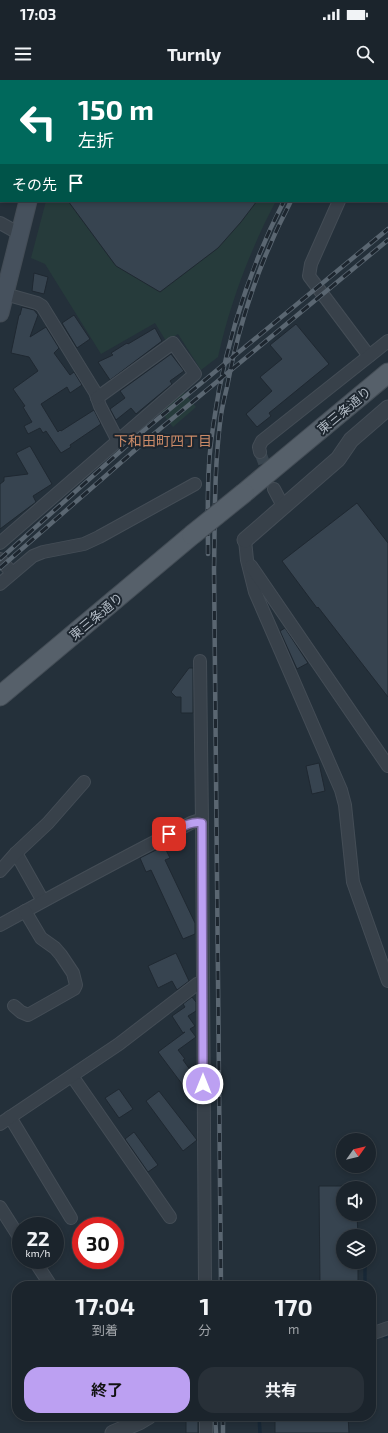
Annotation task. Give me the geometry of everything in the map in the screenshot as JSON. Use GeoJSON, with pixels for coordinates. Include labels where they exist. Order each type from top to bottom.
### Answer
{"type":"FeatureCollection","features":[{"type":"Feature","properties":{"kind":"main road"},"geometry":{"type":"LineString","coordinates":[[0,313],[28,202]]}},
{"type":"Feature","properties":{"kind":"main road","name":"東三条通り"},"geometry":{"type":"LineString","coordinates":[[0,696],[388,373]]}},
{"type":"Feature","properties":{"kind":"street"},"geometry":{"type":"LineString","coordinates":[[339,202],[310,264],[309,276],[369,356]]}},
{"type":"Feature","properties":{"kind":"street"},"geometry":{"type":"LineString","coordinates":[[0,223],[20,234]]}},
{"type":"Feature","properties":{"kind":"street"},"geometry":{"type":"LineString","coordinates":[[4,294],[42,306],[97,398],[118,441]]}},
{"type":"Feature","properties":{"kind":"street"},"geometry":{"type":"LineString","coordinates":[[260,452],[259,447],[262,442],[388,341]]}},
{"type":"Feature","properties":{"kind":"street"},"geometry":{"type":"LineString","coordinates":[[0,543],[195,374],[173,343],[97,398]]}},
{"type":"Feature","properties":{"kind":"street"},"geometry":{"type":"LineString","coordinates":[[388,408],[351,440],[338,459],[245,540],[247,560],[255,592],[341,790],[353,882],[388,981]]}},
{"type":"Feature","properties":{"kind":"street"},"geometry":{"type":"LineString","coordinates":[[0,584],[33,556],[43,552],[84,544],[195,484]]}},
{"type":"Feature","properties":{"kind":"street"},"geometry":{"type":"LineString","coordinates":[[274,489],[283,506]]}},
{"type":"Feature","properties":{"kind":"street"},"geometry":{"type":"LineString","coordinates":[[0,559],[12,573]]}},
{"type":"Feature","properties":{"kind":"street"},"geometry":{"type":"LineString","coordinates":[[247,560],[388,766]]}},
{"type":"Feature","properties":{"kind":"street"},"geometry":{"type":"LineString","coordinates":[[200,662],[205,1281]]}},
{"type":"Feature","properties":{"kind":"street"},"geometry":{"type":"LineString","coordinates":[[0,870],[48,823],[84,782]]}},
{"type":"Feature","properties":{"kind":"street"},"geometry":{"type":"LineString","coordinates":[[0,925],[105,867],[191,823],[197,821],[202,823]]}},
{"type":"Feature","properties":{"kind":"street"},"geometry":{"type":"LineString","coordinates":[[16,853],[43,901]]}},
{"type":"Feature","properties":{"kind":"street"},"geometry":{"type":"LineString","coordinates":[[14,1006],[21,1012],[28,1015],[74,990],[76,985],[73,973],[61,955],[55,948],[41,938],[24,911]]}},
{"type":"Feature","properties":{"kind":"street"},"geometry":{"type":"LineString","coordinates":[[71,1218],[5,1120],[119,1044],[197,984],[203,982]]}},
{"type":"Feature","properties":{"kind":"street"},"geometry":{"type":"LineString","coordinates":[[72,1076],[170,1217]]}},
{"type":"Feature","properties":{"kind":"street"},"geometry":{"type":"LineString","coordinates":[[0,1207],[12,1226]]}},
{"type":"Feature","properties":{"kind":"street"},"geometry":{"type":"LineString","coordinates":[[40,1269],[48,1281]]}},
{"type":"Feature","properties":{"kind":"street"},"geometry":{"type":"LineString","coordinates":[[376,1332],[388,1328]]}},
{"type":"Feature","properties":{"kind":"street"},"geometry":{"type":"LineString","coordinates":[[113,1433],[135,1421]]}},
{"type":"Feature","properties":{"kind":"street"},"geometry":{"type":"LineString","coordinates":[[206,1421],[206,1433]]}},
{"type":"Feature","properties":{"kind":"green space"},"geometry":{"type":"Polygon","coordinates":[[[46,202],[276,202],[249,258],[228,317],[218,357],[201,370],[178,334],[166,341],[155,323],[101,354],[45,264],[31,258],[46,202]]]}},
{"type":"Feature","properties":{"kind":"green space"},"geometry":{"type":"Polygon","coordinates":[[[182,390],[196,407],[173,427],[159,409],[182,390]]]}},
{"type":"Feature","properties":{"kind":"building"},"geometry":{"type":"Polygon","coordinates":[[[69,202],[256,202],[218,248],[160,292],[116,266],[69,202]]]}},
{"type":"Feature","properties":{"kind":"building"},"geometry":{"type":"Polygon","coordinates":[[[34,273],[48,277],[44,294],[32,291],[34,273]]]}},
{"type":"Feature","properties":{"kind":"building"},"geometry":{"type":"Polygon","coordinates":[[[22,307],[34,310],[38,315],[30,337],[46,327],[59,348],[54,353],[70,375],[74,372],[82,385],[70,393],[67,387],[41,404],[58,432],[94,410],[101,424],[61,453],[46,431],[43,433],[40,428],[28,434],[24,426],[32,422],[23,407],[25,406],[13,389],[38,371],[29,357],[11,353],[22,307]]]}},
{"type":"Feature","properties":{"kind":"building"},"geometry":{"type":"Polygon","coordinates":[[[74,315],[90,339],[77,348],[62,323],[74,315]]]}},
{"type":"Feature","properties":{"kind":"building"},"geometry":{"type":"Polygon","coordinates":[[[296,324],[329,364],[269,413],[271,416],[257,427],[246,414],[272,391],[260,377],[282,359],[270,345],[296,324]]]}},
{"type":"Feature","properties":{"kind":"building"},"geometry":{"type":"Polygon","coordinates":[[[155,328],[162,341],[110,380],[98,362],[113,355],[111,353],[155,328]]]}},
{"type":"Feature","properties":{"kind":"building"},"geometry":{"type":"Polygon","coordinates":[[[171,354],[184,371],[170,381],[172,384],[136,414],[131,408],[116,420],[110,409],[125,398],[120,391],[171,354]]]}},
{"type":"Feature","properties":{"kind":"building"},"geometry":{"type":"Polygon","coordinates":[[[30,446],[52,484],[33,496],[36,502],[0,529],[0,484],[4,481],[4,477],[28,474],[16,453],[30,446]]]}},
{"type":"Feature","properties":{"kind":"building"},"geometry":{"type":"Polygon","coordinates":[[[357,503],[388,543],[388,697],[318,607],[317,608],[282,561],[357,503]]]}},
{"type":"Feature","properties":{"kind":"building"},"geometry":{"type":"Polygon","coordinates":[[[285,628],[308,663],[297,669],[280,631],[285,628]]]}},
{"type":"Feature","properties":{"kind":"building"},"geometry":{"type":"Polygon","coordinates":[[[189,668],[193,668],[193,713],[181,713],[181,697],[176,697],[171,692],[189,668]]]}},
{"type":"Feature","properties":{"kind":"building"},"geometry":{"type":"Polygon","coordinates":[[[319,763],[325,791],[312,794],[306,766],[319,763]]]}},
{"type":"Feature","properties":{"kind":"building"},"geometry":{"type":"Polygon","coordinates":[[[164,846],[170,858],[165,860],[195,923],[195,934],[183,939],[151,870],[146,872],[140,858],[164,846]]]}},
{"type":"Feature","properties":{"kind":"building"},"geometry":{"type":"Polygon","coordinates":[[[176,953],[189,981],[177,990],[172,981],[158,988],[148,966],[176,953]]]}},
{"type":"Feature","properties":{"kind":"building"},"geometry":{"type":"Polygon","coordinates":[[[192,997],[196,1002],[196,1011],[188,1016],[195,1026],[190,1029],[196,1037],[178,1050],[185,1059],[183,1060],[196,1080],[185,1088],[158,1052],[185,1032],[183,1033],[172,1016],[185,1007],[183,1004],[192,997]]]}},
{"type":"Feature","properties":{"kind":"building"},"geometry":{"type":"Polygon","coordinates":[[[119,1089],[133,1109],[119,1118],[105,1098],[119,1089]]]}},
{"type":"Feature","properties":{"kind":"building"},"geometry":{"type":"Polygon","coordinates":[[[159,1091],[197,1140],[183,1151],[146,1101],[159,1091]]]}},
{"type":"Feature","properties":{"kind":"building"},"geometry":{"type":"Polygon","coordinates":[[[134,1132],[158,1165],[148,1172],[125,1139],[134,1132]]]}},
{"type":"Feature","properties":{"kind":"building"},"geometry":{"type":"Polygon","coordinates":[[[319,1186],[336,1186],[336,1221],[357,1221],[358,1229],[336,1229],[336,1269],[358,1269],[358,1281],[320,1281],[319,1186]]]}},
{"type":"Feature","properties":{"kind":"building"},"geometry":{"type":"Polygon","coordinates":[[[186,1421],[198,1421],[198,1433],[186,1433],[186,1421]]]}},
{"type":"Feature","properties":{"kind":"building"},"geometry":{"type":"Polygon","coordinates":[[[275,1421],[348,1421],[349,1433],[275,1433],[275,1421]]]}},
{"type":"Feature","properties":{"kind":"waterway"},"geometry":{"type":"LineString","coordinates":[[365,1269],[365,1281]]}},
{"type":"Feature","properties":{"kind":"waterway"},"geometry":{"type":"LineString","coordinates":[[259,1421],[260,1433]]}},
{"type":"Feature","properties":{"kind":"tunnel"},"geometry":{"type":"LineString","coordinates":[[260,452],[270,479]]}},
{"type":"Feature","properties":{"kind":"railway"},"geometry":{"type":"LineString","coordinates":[[208,554],[208,477],[214,418],[224,365],[237,317],[253,270],[284,202]]}},
{"type":"Feature","properties":{"kind":"railway"},"geometry":{"type":"LineString","coordinates":[[221,1281],[214,569],[215,496],[218,441],[220,418],[244,315],[260,269],[290,202]]}},
{"type":"Feature","properties":{"kind":"railway"},"geometry":{"type":"LineString","coordinates":[[0,559],[142,432],[388,229]]}},
{"type":"Feature","properties":{"kind":"railway"},"geometry":{"type":"LineString","coordinates":[[0,568],[149,438],[388,240]]}},
{"type":"Feature","properties":{"kind":"railway"},"geometry":{"type":"LineString","coordinates":[[215,1421],[216,1433]]}},
{"type":"Feature","properties":{"kind":"railway"},"geometry":{"type":"LineString","coordinates":[[223,1421],[223,1433]]}},
{"type":"Feature","properties":{"kind":"district","name":"下和田町四丁目"},"geometry":{"type":"Point","coordinates":[163,440]}},
{"type":"Feature","properties":{"kind":"route"},"geometry":{"type":"LineString","coordinates":[[169,834],[197,821],[202,823],[203,1084]]}}]}
